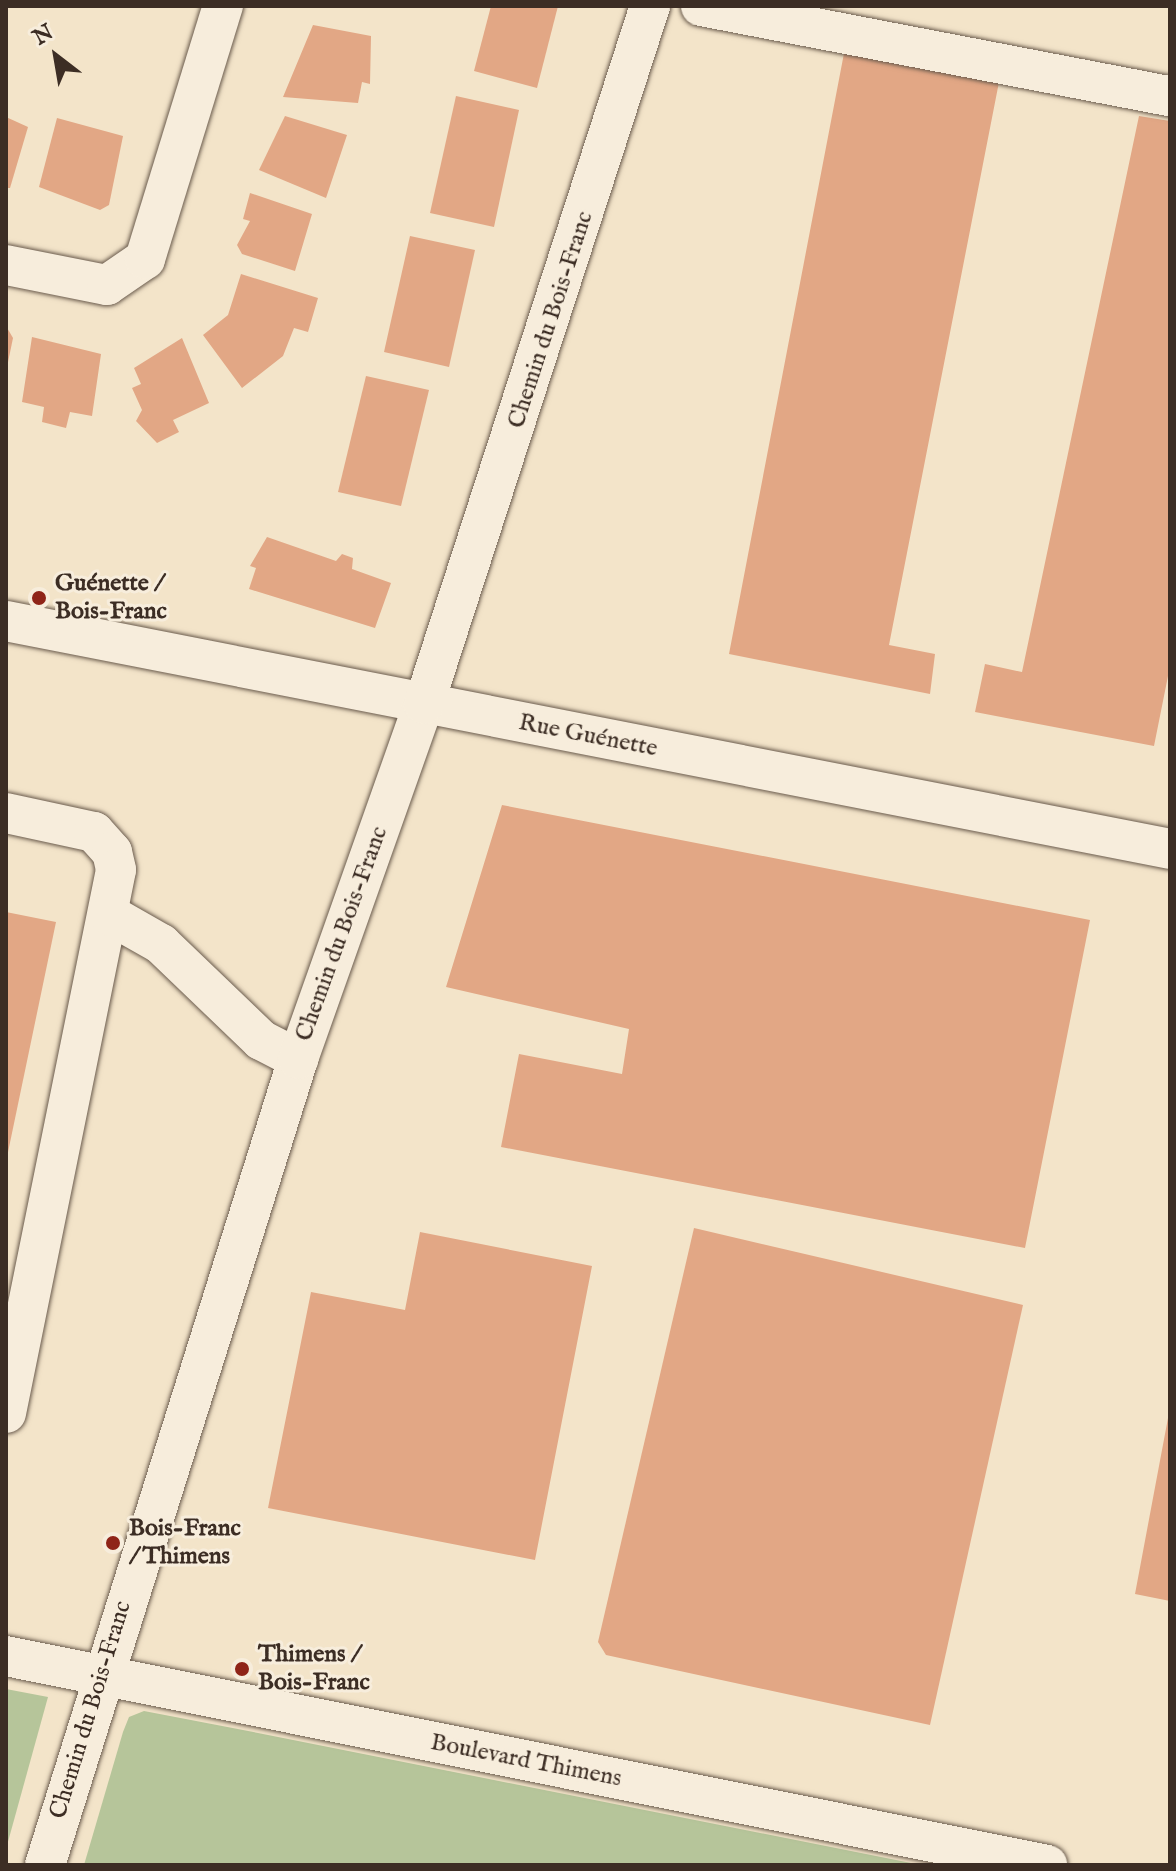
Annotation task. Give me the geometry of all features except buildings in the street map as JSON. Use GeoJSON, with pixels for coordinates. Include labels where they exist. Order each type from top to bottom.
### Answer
{"type":"FeatureCollection","features":[{"type":"Feature","properties":{"kind":"street"},"geometry":{"type":"LineString","coordinates":[[6,265],[107,285],[145,259],[223,6]]}},
{"type":"Feature","properties":{"kind":"street","name":"Chemin du Bois-Franc"},"geometry":{"type":"LineString","coordinates":[[45,1865],[99,1675],[298,1059],[424,704],[650,6]]}},
{"type":"Feature","properties":{"kind":"street"},"geometry":{"type":"LineString","coordinates":[[701,6],[1170,96]]}},
{"type":"Feature","properties":{"kind":"street","name":"Rue Guénette"},"geometry":{"type":"LineString","coordinates":[[6,621],[1170,849]]}},
{"type":"Feature","properties":{"kind":"street"},"geometry":{"type":"LineString","coordinates":[[6,813],[82,827],[105,841],[116,863],[110,915],[6,1413]]}},
{"type":"Feature","properties":{"kind":"street"},"geometry":{"type":"LineString","coordinates":[[110,915],[161,944],[261,1040],[298,1059]]}},
{"type":"Feature","properties":{"kind":"street","name":"Boulevard Thimens"},"geometry":{"type":"LineString","coordinates":[[6,1656],[1047,1865]]}},
{"type":"Feature","properties":{"kind":"green space"},"geometry":{"type":"Polygon","coordinates":[[[6,1689],[48,1697],[6,1849],[6,1689]]]}},
{"type":"Feature","properties":{"kind":"green space"},"geometry":{"type":"Polygon","coordinates":[[[144,1711],[921,1865],[84,1865],[123,1732],[129,1717],[144,1711]]]}},
{"type":"Feature","properties":{"kind":"place","name":"Guénette / Bois-Franc"},"geometry":{"type":"Point","coordinates":[39,598]}},
{"type":"Feature","properties":{"kind":"place","name":"Bois-Franc / Thimens"},"geometry":{"type":"Point","coordinates":[113,1543]}},
{"type":"Feature","properties":{"kind":"place","name":"Thimens / Bois-Franc"},"geometry":{"type":"Point","coordinates":[242,1669]}}]}
